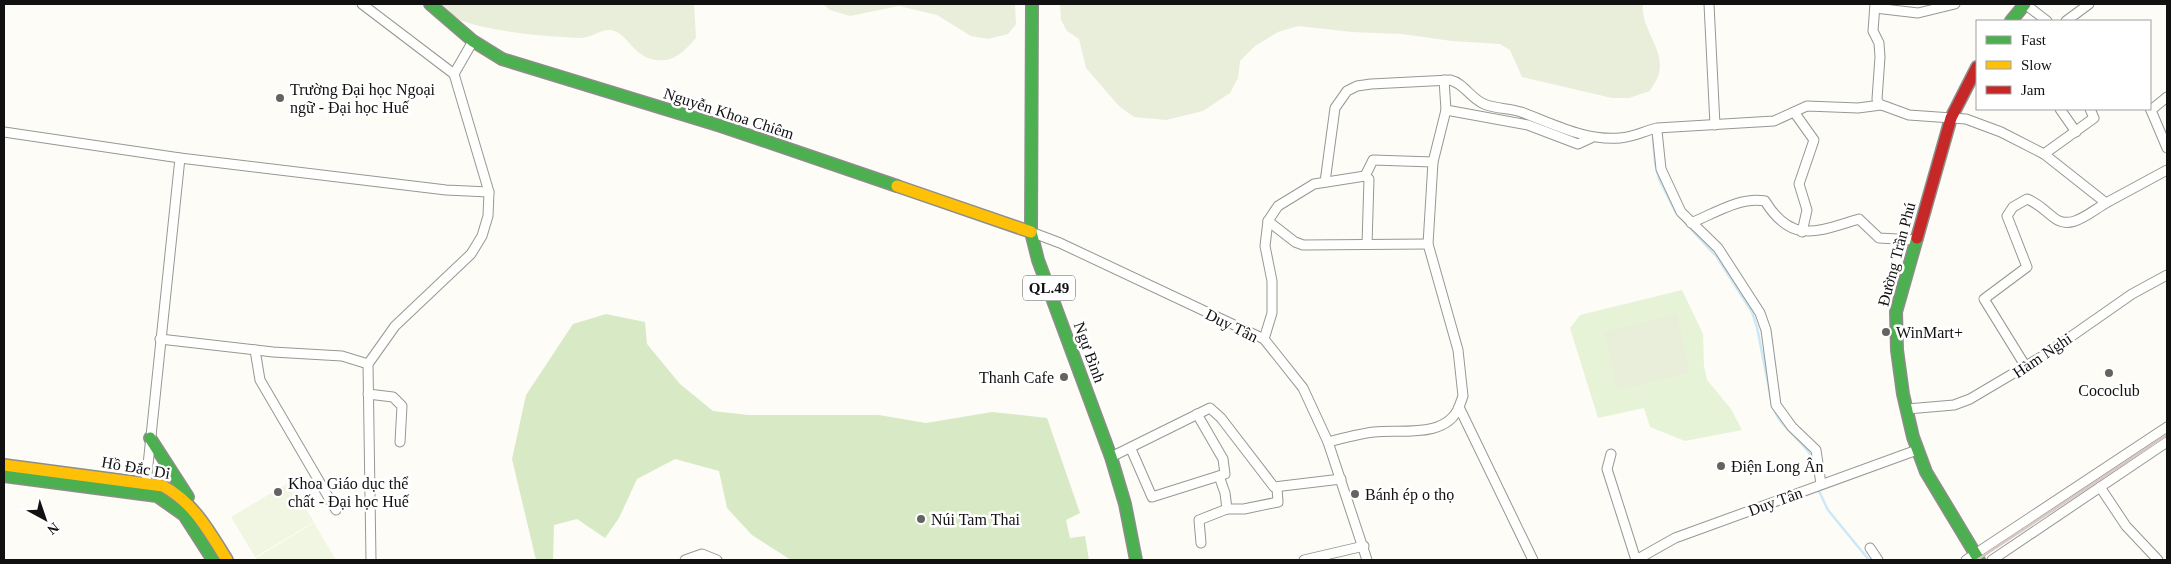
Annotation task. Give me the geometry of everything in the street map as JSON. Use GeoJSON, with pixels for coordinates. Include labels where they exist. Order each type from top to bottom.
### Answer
{"type":"FeatureCollection","features":[{"type":"Feature","properties":{"kind":"main road","name":"Nguyễn Khoa Chiêm"},"geometry":{"type":"LineString","coordinates":[[430,4],[472,41],[502,60],[721,126],[1031,232]]}},
{"type":"Feature","properties":{"kind":"main road","name":"Ngự Bình"},"geometry":{"type":"LineString","coordinates":[[1032,4],[1031,232],[1038,260],[1111,457],[1125,504],[1136,560]]}},
{"type":"Feature","properties":{"kind":"main road"},"geometry":{"type":"LineString","coordinates":[[2013,20],[2025,4]]}},
{"type":"Feature","properties":{"kind":"main road","name":"Đường Trần Phú"},"geometry":{"type":"LineString","coordinates":[[1974,558],[1926,471],[1917,450],[1907,409],[1895,329],[1896,312],[1951,118],[1976,69]]}},
{"type":"Feature","properties":{"kind":"main road"},"geometry":{"type":"LineString","coordinates":[[150,438],[196,509]]}},
{"type":"Feature","properties":{"kind":"main road","name":"Hồ Đắc Di"},"geometry":{"type":"LineString","coordinates":[[4,465],[116,485],[157,496],[177,498]]}},
{"type":"Feature","properties":{"kind":"main road","name":"Hồ Đắc Di"},"geometry":{"type":"LineString","coordinates":[[4,476],[116,485],[146,484],[163,486],[177,498],[196,509],[227,560]]}},
{"type":"Feature","properties":{"kind":"main road","name":"Hồ Đắc Di"},"geometry":{"type":"LineString","coordinates":[[177,498],[213,560]]}},
{"type":"Feature","properties":{"kind":"street"},"geometry":{"type":"LineString","coordinates":[[362,4],[454,74],[488,192],[488,216],[482,236],[471,254],[395,326],[368,364],[371,560]]}},
{"type":"Feature","properties":{"kind":"street"},"geometry":{"type":"LineString","coordinates":[[1709,4],[1715,125]]}},
{"type":"Feature","properties":{"kind":"street"},"geometry":{"type":"LineString","coordinates":[[1881,105],[1877,99],[1880,57],[1879,43],[1873,31],[1875,6],[1918,13],[1955,4]]}},
{"type":"Feature","properties":{"kind":"street"},"geometry":{"type":"LineString","coordinates":[[2025,4],[2046,20]]}},
{"type":"Feature","properties":{"kind":"street"},"geometry":{"type":"LineString","coordinates":[[2067,20],[2088,4]]}},
{"type":"Feature","properties":{"kind":"street"},"geometry":{"type":"LineString","coordinates":[[454,74],[472,41]]}},
{"type":"Feature","properties":{"kind":"street"},"geometry":{"type":"LineString","coordinates":[[1328,442],[1363,433],[1431,429],[1442,424],[1456,413],[1463,396],[1458,350],[1428,244],[1433,162],[1446,110],[1444,80]]}},
{"type":"Feature","properties":{"kind":"street"},"geometry":{"type":"LineString","coordinates":[[1325,182],[1335,108],[1347,91],[1357,86],[1371,84],[1444,80],[1456,82],[1468,95],[1486,105],[1520,112],[1591,138],[1620,138],[1647,133],[1655,129],[1774,121],[1807,106],[1858,108],[1881,105],[1909,115],[1966,119],[2001,132],[2044,154],[2106,203]]}},
{"type":"Feature","properties":{"kind":"street"},"geometry":{"type":"LineString","coordinates":[[2151,108],[2167,97]]}},
{"type":"Feature","properties":{"kind":"street"},"geometry":{"type":"LineString","coordinates":[[1446,110],[1528,125],[1578,144],[1591,138]]}},
{"type":"Feature","properties":{"kind":"street"},"geometry":{"type":"LineString","coordinates":[[2061,110],[2076,132]]}},
{"type":"Feature","properties":{"kind":"street"},"geometry":{"type":"LineString","coordinates":[[2044,154],[2094,118],[2090,110]]}},
{"type":"Feature","properties":{"kind":"street"},"geometry":{"type":"LineString","coordinates":[[2150,110],[2167,148]]}},
{"type":"Feature","properties":{"kind":"street"},"geometry":{"type":"LineString","coordinates":[[1794,112],[1814,140],[1799,184],[1807,210],[1802,232]]}},
{"type":"Feature","properties":{"kind":"street"},"geometry":{"type":"LineString","coordinates":[[1655,129],[1661,169],[1681,212],[1718,248],[1760,313],[1766,330],[1776,405],[1792,426],[1816,450],[1818,485]]}},
{"type":"Feature","properties":{"kind":"street"},"geometry":{"type":"LineString","coordinates":[[4,132],[180,158],[446,190],[488,192]]}},
{"type":"Feature","properties":{"kind":"street"},"geometry":{"type":"LineString","coordinates":[[146,484],[180,158]]}},
{"type":"Feature","properties":{"kind":"street"},"geometry":{"type":"LineString","coordinates":[[1365,176],[1373,160],[1433,162]]}},
{"type":"Feature","properties":{"kind":"street"},"geometry":{"type":"LineString","coordinates":[[2026,367],[1984,299],[2027,267],[2007,216],[2013,207],[2027,199],[2037,203],[2059,222],[2072,224],[2167,170]]}},
{"type":"Feature","properties":{"kind":"street"},"geometry":{"type":"LineString","coordinates":[[1264,339],[1272,313],[1272,282],[1265,246],[1268,221],[1278,206],[1314,184],[1365,176]]}},
{"type":"Feature","properties":{"kind":"street"},"geometry":{"type":"LineString","coordinates":[[1365,176],[1369,179],[1367,244]]}},
{"type":"Feature","properties":{"kind":"street"},"geometry":{"type":"LineString","coordinates":[[1692,223],[1742,202],[1756,200],[1765,201],[1774,216],[1793,230],[1820,232],[1859,219],[1879,238],[1916,240]]}},
{"type":"Feature","properties":{"kind":"street"},"geometry":{"type":"LineString","coordinates":[[1268,221],[1295,242],[1303,245],[1428,244]]}},
{"type":"Feature","properties":{"kind":"street","name":"Duy Tân"},"geometry":{"type":"LineString","coordinates":[[1031,232],[1060,243],[1264,339],[1303,388],[1328,442],[1364,546],[1367,560]]}},
{"type":"Feature","properties":{"kind":"street","name":"Hàm Nghi"},"geometry":{"type":"LineString","coordinates":[[1907,409],[1954,405],[1970,400],[2026,367],[2132,294],[2167,275]]}},
{"type":"Feature","properties":{"kind":"street"},"geometry":{"type":"LineString","coordinates":[[160,339],[255,350],[342,356],[368,364]]}},
{"type":"Feature","properties":{"kind":"street"},"geometry":{"type":"LineString","coordinates":[[255,350],[260,380],[336,510]]}},
{"type":"Feature","properties":{"kind":"street"},"geometry":{"type":"LineString","coordinates":[[368,394],[393,397],[402,406],[400,442]]}},
{"type":"Feature","properties":{"kind":"street"},"geometry":{"type":"LineString","coordinates":[[1459,407],[1533,560]]}},
{"type":"Feature","properties":{"kind":"street"},"geometry":{"type":"LineString","coordinates":[[1111,457],[1131,449],[1210,408],[1221,418],[1277,488],[1278,502],[1244,509],[1226,509],[1199,520],[1201,543]]}},
{"type":"Feature","properties":{"kind":"street"},"geometry":{"type":"LineString","coordinates":[[1131,449],[1152,497],[1225,474],[1223,459],[1197,414]]}},
{"type":"Feature","properties":{"kind":"street"},"geometry":{"type":"LineString","coordinates":[[1974,558],[2167,427]]}},
{"type":"Feature","properties":{"kind":"street"},"geometry":{"type":"LineString","coordinates":[[1992,560],[2167,442]]}},
{"type":"Feature","properties":{"kind":"street","name":"Duy Tân"},"geometry":{"type":"LineString","coordinates":[[1636,560],[1675,538],[1917,450]]}},
{"type":"Feature","properties":{"kind":"street"},"geometry":{"type":"LineString","coordinates":[[1611,454],[1607,469],[1636,560]]}},
{"type":"Feature","properties":{"kind":"street"},"geometry":{"type":"LineString","coordinates":[[1218,476],[1225,493],[1226,509]]}},
{"type":"Feature","properties":{"kind":"street"},"geometry":{"type":"LineString","coordinates":[[1277,488],[1341,479]]}},
{"type":"Feature","properties":{"kind":"street"},"geometry":{"type":"LineString","coordinates":[[2100,487],[2126,526],[2158,560]]}},
{"type":"Feature","properties":{"kind":"street"},"geometry":{"type":"LineString","coordinates":[[1304,560],[1364,546]]}},
{"type":"Feature","properties":{"kind":"street"},"geometry":{"type":"LineString","coordinates":[[1870,548],[1878,560]]}},
{"type":"Feature","properties":{"kind":"street"},"geometry":{"type":"LineString","coordinates":[[685,560],[702,554],[717,560]]}},
{"type":"Feature","properties":{"kind":"green space"},"geometry":{"type":"Polygon","coordinates":[[[437,4],[694,4],[696,38],[674,57],[666,60],[655,60],[639,52],[622,35],[615,31],[605,30],[579,38],[516,33],[468,23],[455,18],[437,4]]]}},
{"type":"Feature","properties":{"kind":"green space"},"geometry":{"type":"Polygon","coordinates":[[[823,4],[1015,4],[1016,24],[1008,34],[988,39],[971,36],[937,15],[899,6],[850,16],[830,10],[823,4]]]}},
{"type":"Feature","properties":{"kind":"green space"},"geometry":{"type":"Polygon","coordinates":[[[1060,4],[1643,4],[1645,22],[1659,55],[1660,64],[1657,80],[1650,91],[1629,98],[1612,98],[1522,77],[1510,50],[1500,44],[1298,26],[1278,32],[1255,46],[1240,61],[1238,78],[1230,93],[1203,111],[1166,120],[1134,117],[1119,106],[1086,68],[1079,39],[1067,31],[1061,20],[1060,4]]]}},
{"type":"Feature","properties":{"kind":"green space"},"geometry":{"type":"Polygon","coordinates":[[[1682,290],[1703,334],[1704,366],[1707,380],[1731,409],[1742,430],[1685,441],[1650,427],[1644,408],[1598,418],[1570,328],[1580,315],[1682,290]]]}},
{"type":"Feature","properties":{"kind":"green space"},"geometry":{"type":"Polygon","coordinates":[[[606,314],[645,322],[647,344],[680,384],[713,411],[748,415],[879,415],[926,423],[992,412],[1047,418],[1080,513],[1066,520],[1070,538],[1085,536],[1089,560],[791,560],[752,535],[727,508],[719,471],[675,459],[637,479],[619,518],[605,538],[577,519],[554,525],[553,560],[536,560],[512,459],[526,395],[573,324],[606,314]]]}},
{"type":"Feature","properties":{"kind":"green space"},"geometry":{"type":"Polygon","coordinates":[[[1677,314],[1690,373],[1617,390],[1604,331],[1677,314]]]}},
{"type":"Feature","properties":{"kind":"green space"},"geometry":{"type":"Polygon","coordinates":[[[290,482],[314,522],[255,557],[231,517],[290,482]]]}},
{"type":"Feature","properties":{"kind":"green space"},"geometry":{"type":"Polygon","coordinates":[[[314,523],[336,560],[257,560],[256,558],[314,523]]]}},
{"type":"Feature","properties":{"kind":"waterway"},"geometry":{"type":"LineString","coordinates":[[1653,138],[1655,163],[1659,179],[1676,213],[1717,257],[1752,312],[1757,327],[1771,399]]}},
{"type":"Feature","properties":{"kind":"waterway"},"geometry":{"type":"LineString","coordinates":[[1773,406],[1786,428],[1805,447],[1814,461]]}},
{"type":"Feature","properties":{"kind":"waterway"},"geometry":{"type":"LineString","coordinates":[[1818,489],[1828,510],[1869,560]]}},
{"type":"Feature","properties":{"kind":"railway"},"geometry":{"type":"LineString","coordinates":[[1977,560],[2167,435]]}},
{"type":"Feature","properties":{"kind":"traffic: fast"},"geometry":{"type":"LineString","coordinates":[[430,4],[473,41],[502,59],[721,126],[897,186]]}},
{"type":"Feature","properties":{"kind":"traffic: fast"},"geometry":{"type":"LineString","coordinates":[[1032,4],[1031,232],[1038,260],[1111,457],[1125,504],[1136,560]]}},
{"type":"Feature","properties":{"kind":"traffic: fast"},"geometry":{"type":"LineString","coordinates":[[2012,20],[2025,4]]}},
{"type":"Feature","properties":{"kind":"traffic: fast"},"geometry":{"type":"LineString","coordinates":[[1917,238],[1896,312],[1897,350],[1903,394],[1913,437],[1926,472],[1979,560]]}},
{"type":"Feature","properties":{"kind":"traffic: fast"},"geometry":{"type":"LineString","coordinates":[[150,438],[188,497]]}},
{"type":"Feature","properties":{"kind":"traffic: fast"},"geometry":{"type":"LineString","coordinates":[[4,476],[157,496],[184,515],[213,560]]}},
{"type":"Feature","properties":{"kind":"traffic: slow"},"geometry":{"type":"LineString","coordinates":[[897,186],[1031,232]]}},
{"type":"Feature","properties":{"kind":"traffic: slow"},"geometry":{"type":"LineString","coordinates":[[4,465],[163,486],[184,501],[200,518],[227,560]]}},
{"type":"Feature","properties":{"kind":"traffic: jam"},"geometry":{"type":"LineString","coordinates":[[1917,238],[1951,118],[1976,69]]}},
{"type":"Feature","properties":{"kind":"place","name":"Trường Đại học Ngoại ngữ - Đại học Huế"},"geometry":{"type":"Point","coordinates":[280,98]}},
{"type":"Feature","properties":{"kind":"place","name":"WinMart+"},"geometry":{"type":"Point","coordinates":[1886,332]}},
{"type":"Feature","properties":{"kind":"place","name":"Cococlub"},"geometry":{"type":"Point","coordinates":[2109,373]}},
{"type":"Feature","properties":{"kind":"place","name":"Thanh Cafe"},"geometry":{"type":"Point","coordinates":[1064,377]}},
{"type":"Feature","properties":{"kind":"place","name":"Điện Long Ân"},"geometry":{"type":"Point","coordinates":[1721,466]}},
{"type":"Feature","properties":{"kind":"place","name":"Khoa Giáo dục thể chất - Đại học Huế"},"geometry":{"type":"Point","coordinates":[278,492]}},
{"type":"Feature","properties":{"kind":"place","name":"Bánh ép o thọ"},"geometry":{"type":"Point","coordinates":[1355,494]}},
{"type":"Feature","properties":{"kind":"place","name":"Núi Tam Thai"},"geometry":{"type":"Point","coordinates":[921,519]}}]}
